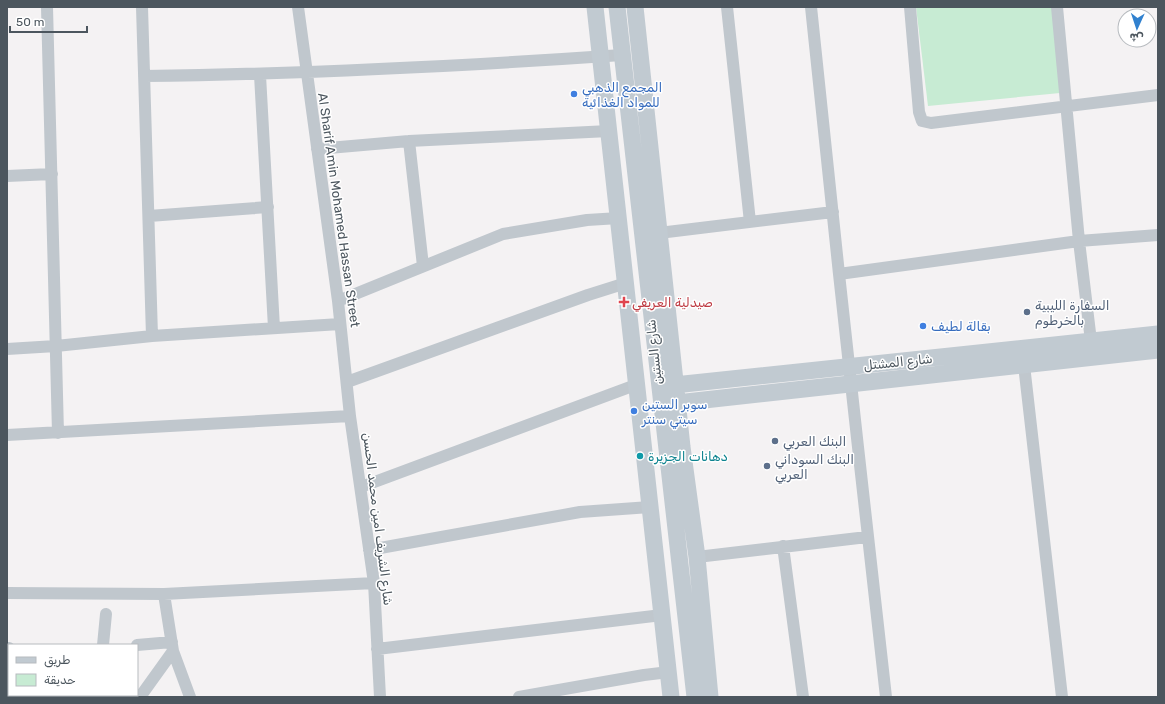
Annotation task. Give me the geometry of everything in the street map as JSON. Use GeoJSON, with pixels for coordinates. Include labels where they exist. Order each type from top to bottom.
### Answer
{"type":"FeatureCollection","features":[{"type":"Feature","properties":{"kind":"main road","name":"شارع الستين"},"geometry":{"type":"LineString","coordinates":[[595,7],[638,384],[671,697]]}},
{"type":"Feature","properties":{"kind":"main road","name":"شارع الستين"},"geometry":{"type":"LineString","coordinates":[[617,7],[660,405],[700,672],[695,697]]}},
{"type":"Feature","properties":{"kind":"main road"},"geometry":{"type":"LineString","coordinates":[[635,7],[675,385],[697,556],[700,672],[710,697]]}},
{"type":"Feature","properties":{"kind":"main road"},"geometry":{"type":"LineString","coordinates":[[605,91],[626,89]]}},
{"type":"Feature","properties":{"kind":"main road","name":"شارع المشتل"},"geometry":{"type":"LineString","coordinates":[[638,384],[658,387],[1158,334]]}},
{"type":"Feature","properties":{"kind":"main road","name":"شارع المشتل"},"geometry":{"type":"LineString","coordinates":[[640,407],[1158,350]]}},
{"type":"Feature","properties":{"kind":"street"},"geometry":{"type":"LineString","coordinates":[[47,7],[58,433]]}},
{"type":"Feature","properties":{"kind":"street"},"geometry":{"type":"LineString","coordinates":[[142,7],[152,336]]}},
{"type":"Feature","properties":{"kind":"street","name":"Al Sharif Amin Mohamed Hassan Street"},"geometry":{"type":"LineString","coordinates":[[298,7],[338,301],[350,416]]}},
{"type":"Feature","properties":{"kind":"street"},"geometry":{"type":"LineString","coordinates":[[727,7],[750,222]]}},
{"type":"Feature","properties":{"kind":"street"},"geometry":{"type":"LineString","coordinates":[[811,7],[852,384],[867,538],[886,697]]}},
{"type":"Feature","properties":{"kind":"street"},"geometry":{"type":"LineString","coordinates":[[910,7],[919,112],[922,121],[931,123],[1158,95]]}},
{"type":"Feature","properties":{"kind":"street"},"geometry":{"type":"LineString","coordinates":[[1057,7],[1079,241],[1091,341]]}},
{"type":"Feature","properties":{"kind":"street"},"geometry":{"type":"LineString","coordinates":[[144,76],[307,73],[622,54]]}},
{"type":"Feature","properties":{"kind":"street"},"geometry":{"type":"LineString","coordinates":[[260,75],[274,328]]}},
{"type":"Feature","properties":{"kind":"street"},"geometry":{"type":"LineString","coordinates":[[317,149],[409,141],[609,131]]}},
{"type":"Feature","properties":{"kind":"street"},"geometry":{"type":"LineString","coordinates":[[409,141],[423,266]]}},
{"type":"Feature","properties":{"kind":"street"},"geometry":{"type":"LineString","coordinates":[[7,176],[52,174]]}},
{"type":"Feature","properties":{"kind":"street"},"geometry":{"type":"LineString","coordinates":[[149,216],[268,207]]}},
{"type":"Feature","properties":{"kind":"street"},"geometry":{"type":"LineString","coordinates":[[659,233],[833,212]]}},
{"type":"Feature","properties":{"kind":"street"},"geometry":{"type":"LineString","coordinates":[[338,301],[503,234],[587,220],[619,218]]}},
{"type":"Feature","properties":{"kind":"street"},"geometry":{"type":"LineString","coordinates":[[839,274],[1079,241],[1158,235]]}},
{"type":"Feature","properties":{"kind":"street"},"geometry":{"type":"LineString","coordinates":[[347,382],[588,295],[626,283]]}},
{"type":"Feature","properties":{"kind":"street"},"geometry":{"type":"LineString","coordinates":[[7,348],[56,346],[152,336],[340,324]]}},
{"type":"Feature","properties":{"kind":"street"},"geometry":{"type":"LineString","coordinates":[[1024,365],[1062,697]]}},
{"type":"Feature","properties":{"kind":"street"},"geometry":{"type":"LineString","coordinates":[[361,488],[638,384]]}},
{"type":"Feature","properties":{"kind":"street"},"geometry":{"type":"LineString","coordinates":[[7,436],[350,416]]}},
{"type":"Feature","properties":{"kind":"street","name":"شارع الشريف امين محمد الحسن"},"geometry":{"type":"LineString","coordinates":[[350,416],[374,582],[380,697]]}},
{"type":"Feature","properties":{"kind":"street"},"geometry":{"type":"LineString","coordinates":[[369,550],[580,512],[650,507]]}},
{"type":"Feature","properties":{"kind":"street"},"geometry":{"type":"LineString","coordinates":[[697,556],[867,538]]}},
{"type":"Feature","properties":{"kind":"street"},"geometry":{"type":"LineString","coordinates":[[783,546],[803,697]]}},
{"type":"Feature","properties":{"kind":"street"},"geometry":{"type":"LineString","coordinates":[[7,593],[164,594],[374,582]]}},
{"type":"Feature","properties":{"kind":"street"},"geometry":{"type":"LineString","coordinates":[[164,594],[172,647],[190,697]]}},
{"type":"Feature","properties":{"kind":"street"},"geometry":{"type":"LineString","coordinates":[[103,644],[106,614]]}},
{"type":"Feature","properties":{"kind":"street"},"geometry":{"type":"LineString","coordinates":[[377,649],[662,615]]}},
{"type":"Feature","properties":{"kind":"street"},"geometry":{"type":"LineString","coordinates":[[138,645],[172,647]]}},
{"type":"Feature","properties":{"kind":"street"},"geometry":{"type":"LineString","coordinates":[[140,697],[172,647]]}},
{"type":"Feature","properties":{"kind":"street"},"geometry":{"type":"LineString","coordinates":[[519,697],[566,693],[644,675],[669,672]]}},
{"type":"Feature","properties":{"kind":"green space"},"geometry":{"type":"Polygon","coordinates":[[[916,7],[1052,7],[1060,93],[928,106],[916,7]]]}},
{"type":"Feature","properties":{"kind":"place","name":"المجمع الذهبي للمواد الغذائية"},"geometry":{"type":"Point","coordinates":[574,94]}},
{"type":"Feature","properties":{"kind":"place","name":"صيدلية العريفي"},"geometry":{"type":"Point","coordinates":[624,302]}},
{"type":"Feature","properties":{"kind":"place","name":"السفارة الليبية بالخرطوم"},"geometry":{"type":"Point","coordinates":[1027,312]}},
{"type":"Feature","properties":{"kind":"place","name":"بقالة لطيف"},"geometry":{"type":"Point","coordinates":[923,326]}},
{"type":"Feature","properties":{"kind":"place","name":"سوبر الستين سيتي سنتر"},"geometry":{"type":"Point","coordinates":[634,411]}},
{"type":"Feature","properties":{"kind":"place","name":"البنك العربي"},"geometry":{"type":"Point","coordinates":[775,441]}},
{"type":"Feature","properties":{"kind":"place","name":"دهانات الجزيرة"},"geometry":{"type":"Point","coordinates":[640,456]}},
{"type":"Feature","properties":{"kind":"place","name":"البنك السوداني العربي"},"geometry":{"type":"Point","coordinates":[767,466]}}]}
